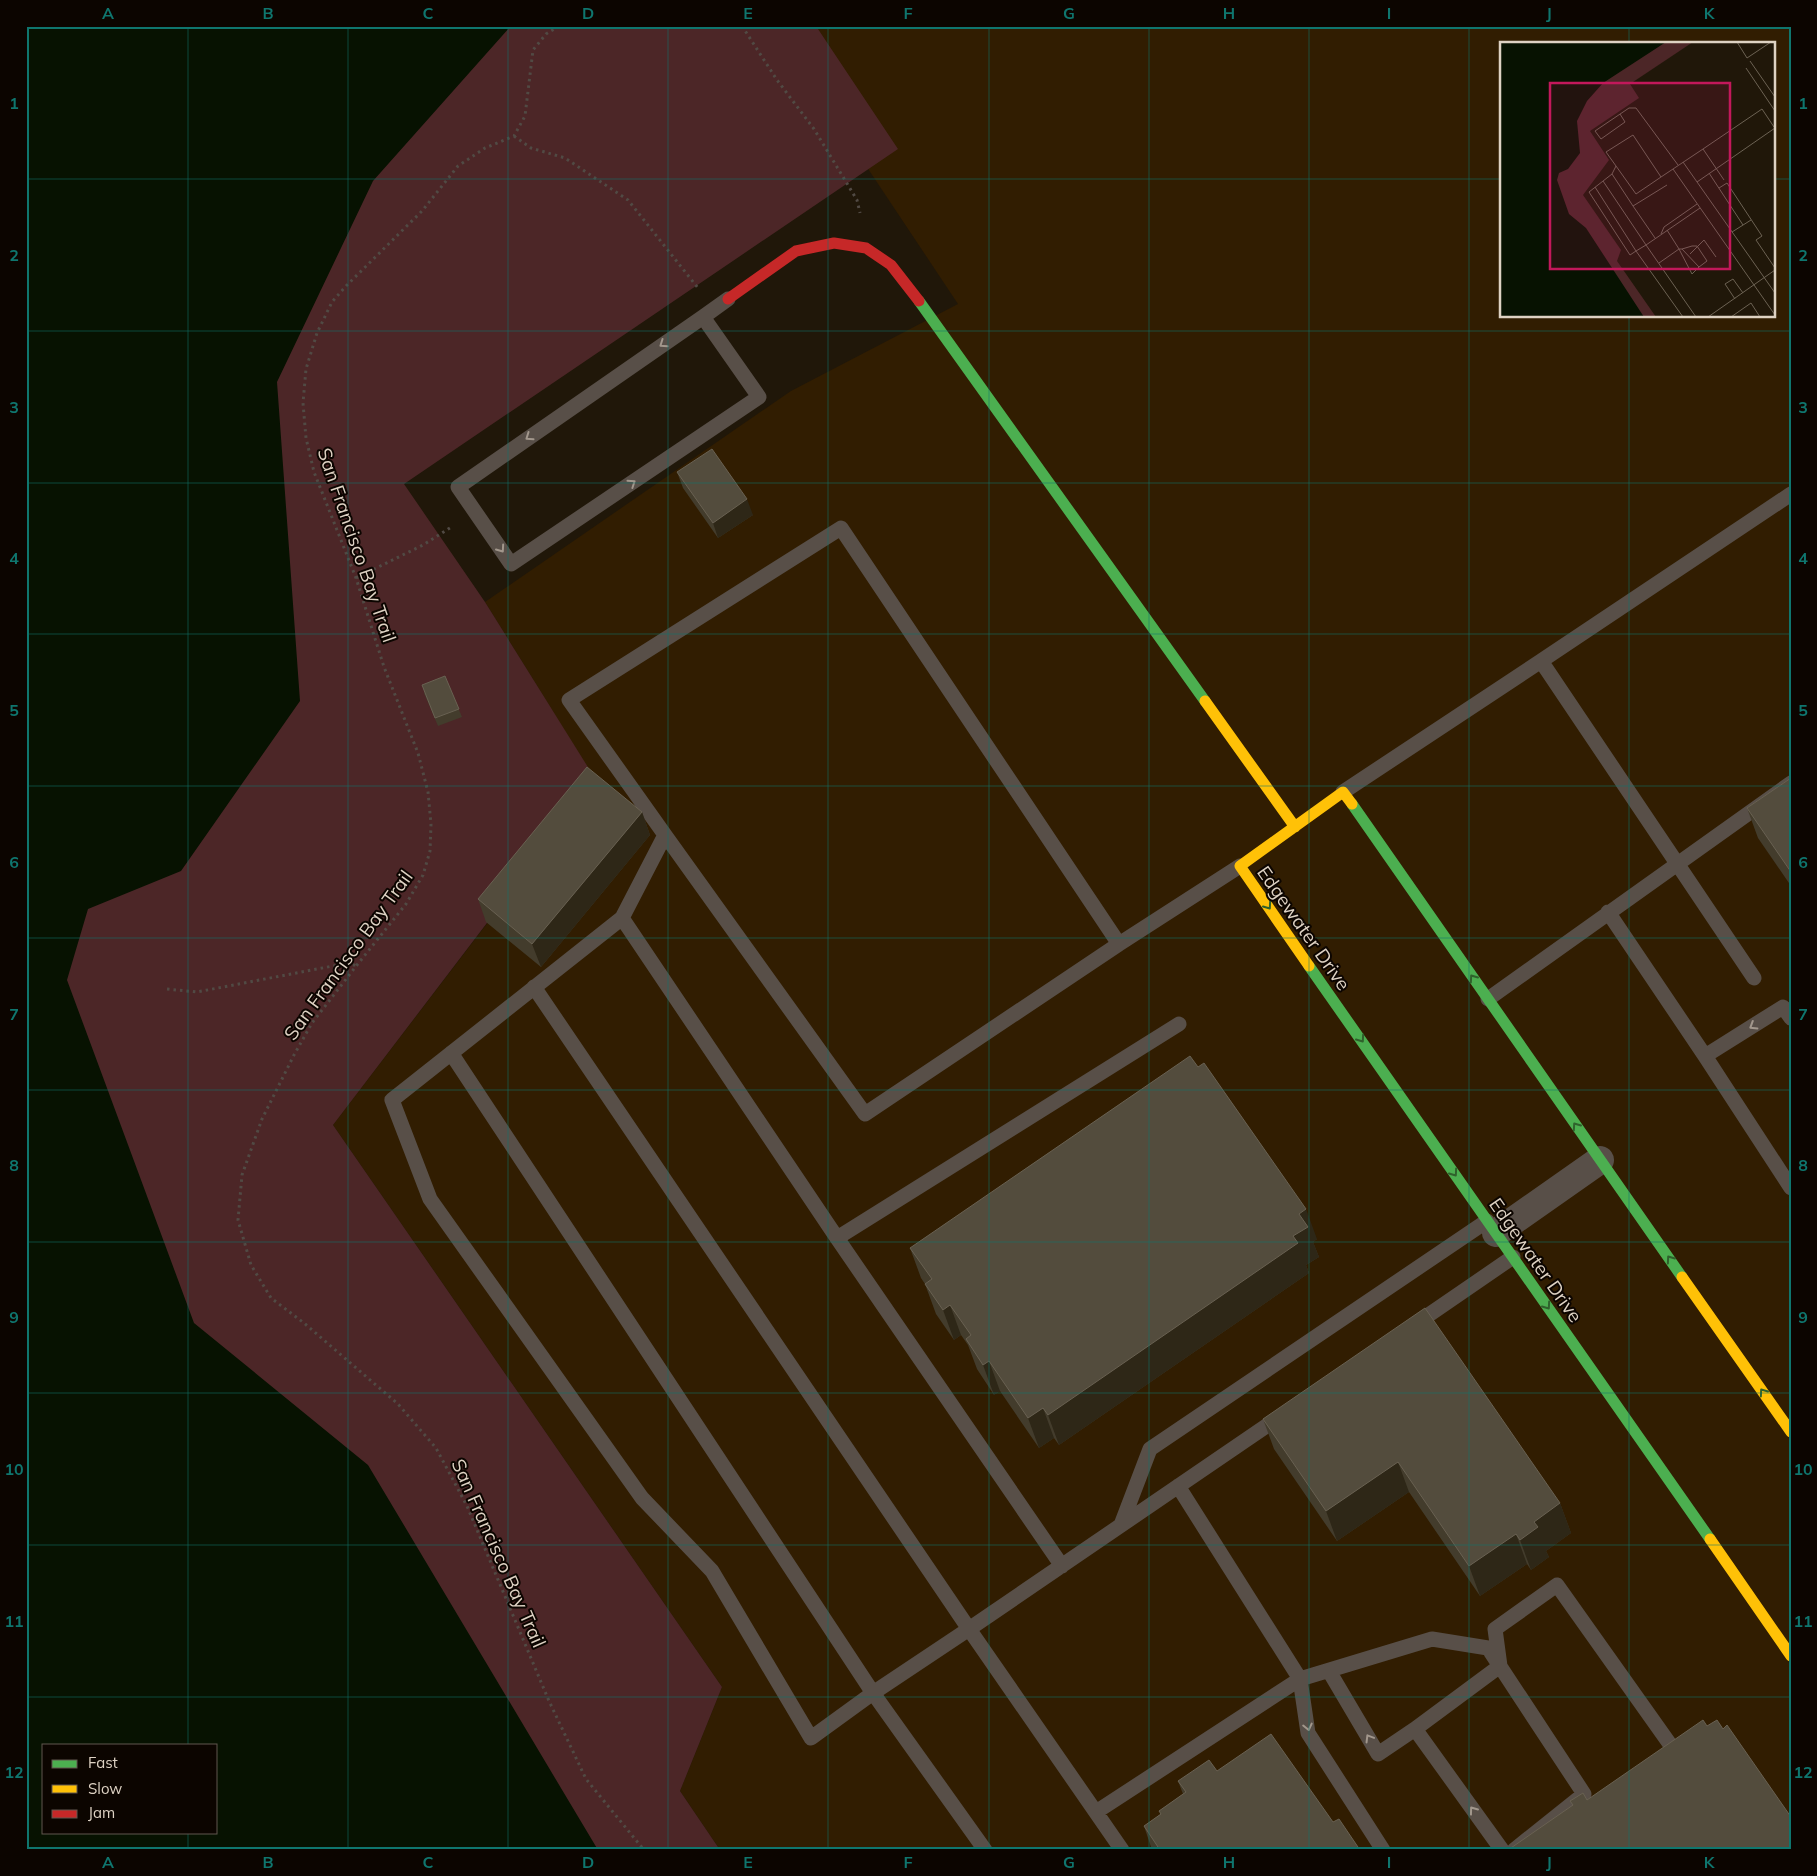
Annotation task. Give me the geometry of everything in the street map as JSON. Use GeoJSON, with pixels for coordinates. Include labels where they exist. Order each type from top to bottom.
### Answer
{"type":"FeatureCollection","features":[{"type":"Feature","properties":{"kind":"street"},"geometry":{"type":"LineString","coordinates":[[728,299],[796,251],[834,243],[866,248],[892,265],[930,315],[1295,827]]}},
{"type":"Feature","properties":{"kind":"street"},"geometry":{"type":"LineString","coordinates":[[1344,792],[1791,1432]]}},
{"type":"Feature","properties":{"kind":"street","name":"Edgewater Drive"},"geometry":{"type":"LineString","coordinates":[[1344,792],[1240,866],[1791,1656]]}},
{"type":"Feature","properties":{"kind":"street"},"geometry":{"type":"LineString","coordinates":[[1491,1227],[1600,1160]]}},
{"type":"Feature","properties":{"kind":"lane"},"geometry":{"type":"LineString","coordinates":[[709,313],[759,397],[511,564],[458,487],[728,299]]}},
{"type":"Feature","properties":{"kind":"lane"},"geometry":{"type":"LineString","coordinates":[[1344,792],[1791,494]]}},
{"type":"Feature","properties":{"kind":"lane"},"geometry":{"type":"LineString","coordinates":[[1119,944],[841,528],[569,700],[865,1114],[1119,944],[1240,866]]}},
{"type":"Feature","properties":{"kind":"lane"},"geometry":{"type":"LineString","coordinates":[[1541,661],[1754,978]]}},
{"type":"Feature","properties":{"kind":"lane"},"geometry":{"type":"LineString","coordinates":[[1488,999],[1791,783]]}},
{"type":"Feature","properties":{"kind":"lane"},"geometry":{"type":"LineString","coordinates":[[665,835],[622,918],[392,1100],[430,1199],[642,1498],[712,1572],[811,1738],[873,1693],[1292,1408]]}},
{"type":"Feature","properties":{"kind":"lane"},"geometry":{"type":"LineString","coordinates":[[1608,912],[1791,1188]]}},
{"type":"Feature","properties":{"kind":"lane"},"geometry":{"type":"LineString","coordinates":[[622,918],[837,1238],[1062,1566]]}},
{"type":"Feature","properties":{"kind":"lane"},"geometry":{"type":"LineString","coordinates":[[534,988],[969,1629],[1122,1850]]}},
{"type":"Feature","properties":{"kind":"lane"},"geometry":{"type":"LineString","coordinates":[[1705,1056],[1783,1007],[1791,1018]]}},
{"type":"Feature","properties":{"kind":"lane"},"geometry":{"type":"LineString","coordinates":[[837,1238],[1179,1024]]}},
{"type":"Feature","properties":{"kind":"lane"},"geometry":{"type":"LineString","coordinates":[[451,1053],[873,1693],[985,1850]]}},
{"type":"Feature","properties":{"kind":"lane"},"geometry":{"type":"LineString","coordinates":[[1121,1525],[1150,1450],[1491,1227]]}},
{"type":"Feature","properties":{"kind":"lane"},"geometry":{"type":"LineString","coordinates":[[1398,1336],[1513,1257]]}},
{"type":"Feature","properties":{"kind":"lane"},"geometry":{"type":"LineString","coordinates":[[1178,1486],[1300,1679],[1308,1733],[1383,1850]]}},
{"type":"Feature","properties":{"kind":"lane"},"geometry":{"type":"LineString","coordinates":[[1500,1666],[1495,1629],[1557,1585],[1678,1757]]}},
{"type":"Feature","properties":{"kind":"lane"},"geometry":{"type":"LineString","coordinates":[[1096,1812],[1300,1679],[1432,1639],[1488,1648],[1584,1794],[1514,1850]]}},
{"type":"Feature","properties":{"kind":"lane"},"geometry":{"type":"LineString","coordinates":[[1329,1671],[1378,1754],[1500,1666]]}},
{"type":"Feature","properties":{"kind":"lane"},"geometry":{"type":"LineString","coordinates":[[1415,1729],[1502,1850]]}},
{"type":"Feature","properties":{"kind":"path"},"geometry":{"type":"LineString","coordinates":[[559,26],[546,34],[534,50],[525,116],[514,136],[530,148],[565,158],[628,200],[709,313]]}},
{"type":"Feature","properties":{"kind":"path"},"geometry":{"type":"LineString","coordinates":[[742,26],[777,80],[814,129],[857,200],[866,248]]}},
{"type":"Feature","properties":{"kind":"path","name":"San Francisco Bay Trail"},"geometry":{"type":"LineString","coordinates":[[514,136],[484,148],[458,166],[422,211],[346,286],[332,302],[317,333],[306,369],[303,403],[306,438],[314,472],[356,578],[384,667],[418,753],[428,792],[431,824],[430,851],[423,875],[406,904],[312,1023],[294,1055],[262,1119],[242,1175],[238,1220],[251,1265],[271,1298],[304,1323],[398,1404],[436,1448],[467,1506],[549,1702],[586,1779],[644,1850]]}},
{"type":"Feature","properties":{"kind":"path"},"geometry":{"type":"LineString","coordinates":[[356,578],[423,545],[475,511]]}},
{"type":"Feature","properties":{"kind":"path"},"geometry":{"type":"LineString","coordinates":[[167,989],[197,992],[338,965],[357,965]]}},
{"type":"Feature","properties":{"kind":"shaded area"},"geometry":{"type":"Polygon","coordinates":[[[26,26],[816,26],[898,149],[404,484],[485,602],[596,780],[333,1125],[722,1687],[680,1791],[720,1850],[26,1850],[26,26]]]}},
{"type":"Feature","properties":{"kind":"shaded area"},"geometry":{"type":"Polygon","coordinates":[[[26,26],[511,26],[373,181],[277,382],[300,701],[181,871],[88,909],[67,980],[194,1323],[368,1465],[598,1850],[26,1850],[26,26]]]}},
{"type":"Feature","properties":{"kind":"shaded area"},"geometry":{"type":"Polygon","coordinates":[[[773,26],[1791,26],[1791,1850],[720,1850],[680,1791],[722,1687],[333,1125],[596,781],[485,602],[791,391],[958,304],[773,26]]]}},
{"type":"Feature","properties":{"kind":"building"},"geometry":{"type":"Polygon","coordinates":[[[712,449],[747,499],[713,523],[677,472],[712,449]]]}},
{"type":"Feature","properties":{"kind":"building"},"geometry":{"type":"Polygon","coordinates":[[[445,676],[459,709],[435,718],[422,685],[445,676]]]}},
{"type":"Feature","properties":{"kind":"building"},"geometry":{"type":"Polygon","coordinates":[[[587,767],[642,812],[532,944],[478,899],[587,767]]]}},
{"type":"Feature","properties":{"kind":"building"},"geometry":{"type":"Polygon","coordinates":[[[1791,778],[1791,872],[1747,808],[1791,778]]]}},
{"type":"Feature","properties":{"kind":"building"},"geometry":{"type":"Polygon","coordinates":[[[1190,1056],[1198,1067],[1204,1063],[1306,1209],[1299,1214],[1308,1227],[1293,1236],[1298,1243],[1048,1415],[1043,1408],[1028,1418],[989,1361],[983,1365],[966,1339],[971,1335],[950,1305],[943,1310],[925,1284],[932,1279],[910,1248],[1190,1056]]]}},
{"type":"Feature","properties":{"kind":"building"},"geometry":{"type":"Polygon","coordinates":[[[1425,1308],[1560,1503],[1534,1522],[1538,1527],[1520,1540],[1516,1534],[1469,1566],[1398,1462],[1326,1511],[1263,1419],[1425,1308]]]}},
{"type":"Feature","properties":{"kind":"building"},"geometry":{"type":"Polygon","coordinates":[[[1703,1720],[1707,1726],[1717,1720],[1723,1729],[1727,1725],[1791,1817],[1791,1850],[1508,1850],[1573,1805],[1570,1801],[1583,1793],[1587,1800],[1703,1720]]]}},
{"type":"Feature","properties":{"kind":"building"},"geometry":{"type":"Polygon","coordinates":[[[1271,1734],[1333,1822],[1339,1819],[1360,1850],[1160,1850],[1144,1826],[1161,1814],[1159,1811],[1186,1792],[1178,1781],[1209,1760],[1217,1771],[1271,1734]]]}},
{"type":"Feature","properties":{"kind":"traffic: fast"},"geometry":{"type":"LineString","coordinates":[[919,301],[1205,701]]}},
{"type":"Feature","properties":{"kind":"traffic: fast"},"geometry":{"type":"LineString","coordinates":[[1352,804],[1682,1277]]}},
{"type":"Feature","properties":{"kind":"traffic: fast"},"geometry":{"type":"LineString","coordinates":[[1309,966],[1710,1539]]}},
{"type":"Feature","properties":{"kind":"traffic: slow"},"geometry":{"type":"LineString","coordinates":[[1205,701],[1295,827]]}},
{"type":"Feature","properties":{"kind":"traffic: slow"},"geometry":{"type":"LineString","coordinates":[[1309,966],[1240,866],[1343,792],[1352,804]]}},
{"type":"Feature","properties":{"kind":"traffic: slow"},"geometry":{"type":"LineString","coordinates":[[1682,1277],[1791,1432]]}},
{"type":"Feature","properties":{"kind":"traffic: slow"},"geometry":{"type":"LineString","coordinates":[[1710,1539],[1791,1656]]}},
{"type":"Feature","properties":{"kind":"traffic: jam"},"geometry":{"type":"LineString","coordinates":[[728,299],[796,251],[834,243],[866,248],[891,265],[919,301]]}}]}
